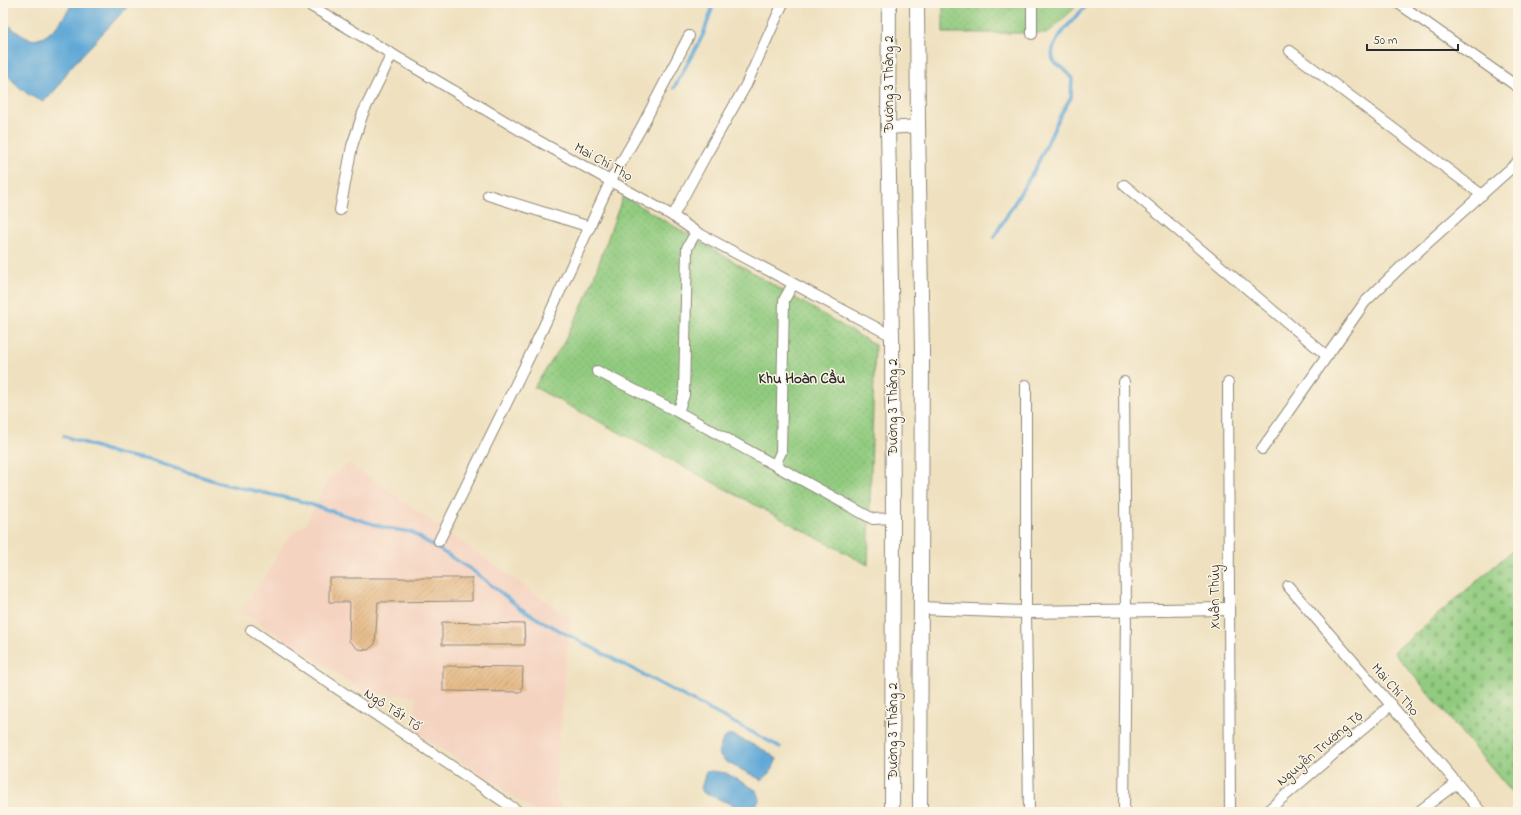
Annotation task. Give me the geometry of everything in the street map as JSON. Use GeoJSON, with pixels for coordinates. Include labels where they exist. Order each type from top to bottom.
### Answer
{"type":"FeatureCollection","features":[{"type":"Feature","properties":{"kind":"main road","name":"Đường 3 Tháng 2"},"geometry":{"type":"LineString","coordinates":[[889,3],[888,128],[892,336],[893,518],[892,812]]}},
{"type":"Feature","properties":{"kind":"main road","name":"Đường 3 Tháng 2"},"geometry":{"type":"LineString","coordinates":[[917,3],[922,351],[920,812]]}},
{"type":"Feature","properties":{"kind":"street","name":"Mai Chí Thọ"},"geometry":{"type":"LineString","coordinates":[[306,3],[528,135],[673,216],[696,232],[892,336]]}},
{"type":"Feature","properties":{"kind":"street"},"geometry":{"type":"LineString","coordinates":[[673,216],[746,85],[783,3]]}},
{"type":"Feature","properties":{"kind":"street"},"geometry":{"type":"LineString","coordinates":[[1032,3],[1032,34]]}},
{"type":"Feature","properties":{"kind":"street"},"geometry":{"type":"LineString","coordinates":[[1398,3],[1518,87]]}},
{"type":"Feature","properties":{"kind":"street"},"geometry":{"type":"LineString","coordinates":[[439,541],[537,341],[611,180],[652,107],[689,36]]}},
{"type":"Feature","properties":{"kind":"street"},"geometry":{"type":"LineString","coordinates":[[1290,51],[1482,196]]}},
{"type":"Feature","properties":{"kind":"street"},"geometry":{"type":"LineString","coordinates":[[340,210],[352,146],[363,113],[392,54]]}},
{"type":"Feature","properties":{"kind":"street"},"geometry":{"type":"LineString","coordinates":[[888,128],[918,126]]}},
{"type":"Feature","properties":{"kind":"street"},"geometry":{"type":"LineString","coordinates":[[1262,449],[1366,302],[1382,284],[1482,196],[1518,162]]}},
{"type":"Feature","properties":{"kind":"street"},"geometry":{"type":"LineString","coordinates":[[1124,185],[1328,356]]}},
{"type":"Feature","properties":{"kind":"street"},"geometry":{"type":"LineString","coordinates":[[488,195],[590,227]]}},
{"type":"Feature","properties":{"kind":"street"},"geometry":{"type":"LineString","coordinates":[[678,412],[684,395],[687,248],[696,232]]}},
{"type":"Feature","properties":{"kind":"street"},"geometry":{"type":"LineString","coordinates":[[775,465],[782,452],[784,300],[793,284]]}},
{"type":"Feature","properties":{"kind":"street"},"geometry":{"type":"LineString","coordinates":[[597,371],[678,412],[873,519],[893,518]]}},
{"type":"Feature","properties":{"kind":"street"},"geometry":{"type":"LineString","coordinates":[[1124,382],[1126,610],[1124,812]]}},
{"type":"Feature","properties":{"kind":"street","name":"Xuân Thủy"},"geometry":{"type":"LineString","coordinates":[[1228,383],[1230,812]]}},
{"type":"Feature","properties":{"kind":"street"},"geometry":{"type":"LineString","coordinates":[[1026,385],[1026,612],[1029,812]]}},
{"type":"Feature","properties":{"kind":"street","name":"Mai Chí Thọ"},"geometry":{"type":"LineString","coordinates":[[1288,586],[1481,812]]}},
{"type":"Feature","properties":{"kind":"street"},"geometry":{"type":"LineString","coordinates":[[920,608],[1026,612],[1228,609]]}},
{"type":"Feature","properties":{"kind":"street","name":"Ngô Tất Tố"},"geometry":{"type":"LineString","coordinates":[[251,630],[519,812]]}},
{"type":"Feature","properties":{"kind":"street","name":"Nguyễn Trường Tộ"},"geometry":{"type":"LineString","coordinates":[[1266,812],[1391,705]]}},
{"type":"Feature","properties":{"kind":"street"},"geometry":{"type":"LineString","coordinates":[[1418,812],[1457,783]]}},
{"type":"Feature","properties":{"kind":"shaded area"},"geometry":{"type":"Polygon","coordinates":[[[349,463],[570,618],[555,788],[559,804],[566,812],[536,812],[497,784],[414,731],[416,696],[367,693],[243,612],[252,594],[267,575],[281,547],[294,532],[305,525],[329,479],[349,463]]]}},
{"type":"Feature","properties":{"kind":"green space"},"geometry":{"type":"Polygon","coordinates":[[[943,3],[1080,3],[1048,33],[943,33],[943,3]]]}},
{"type":"Feature","properties":{"kind":"green space"},"geometry":{"type":"Polygon","coordinates":[[[623,196],[875,345],[868,565],[534,387],[563,344],[587,296],[623,196]]]}},
{"type":"Feature","properties":{"kind":"green space"},"geometry":{"type":"Polygon","coordinates":[[[1518,546],[1518,800],[1394,652],[1518,546]]]}},
{"type":"Feature","properties":{"kind":"water"},"geometry":{"type":"Polygon","coordinates":[[[72,3],[131,3],[70,68],[56,89],[43,101],[26,93],[3,70],[3,19],[23,36],[30,39],[36,39],[43,37],[55,28],[72,3]]]}},
{"type":"Feature","properties":{"kind":"water"},"geometry":{"type":"Polygon","coordinates":[[[731,734],[766,751],[777,759],[770,773],[762,780],[726,762],[718,754],[723,739],[731,734]]]}},
{"type":"Feature","properties":{"kind":"water"},"geometry":{"type":"Polygon","coordinates":[[[711,771],[726,773],[756,790],[760,798],[757,804],[752,808],[743,809],[704,793],[701,789],[706,772],[711,771]]]}},
{"type":"Feature","properties":{"kind":"building"},"geometry":{"type":"Polygon","coordinates":[[[329,578],[472,578],[472,601],[378,602],[375,644],[368,650],[358,649],[349,641],[350,602],[329,602],[329,578]]]}},
{"type":"Feature","properties":{"kind":"building"},"geometry":{"type":"Polygon","coordinates":[[[442,622],[524,624],[525,645],[442,645],[442,622]]]}},
{"type":"Feature","properties":{"kind":"building"},"geometry":{"type":"Polygon","coordinates":[[[443,666],[523,667],[522,692],[443,691],[443,666]]]}},
{"type":"Feature","properties":{"kind":"waterway"},"geometry":{"type":"LineString","coordinates":[[674,88],[703,35],[714,3]]}},
{"type":"Feature","properties":{"kind":"waterway"},"geometry":{"type":"LineString","coordinates":[[994,237],[1036,167],[1060,116],[1071,97],[1072,78],[1063,68],[1055,63],[1052,56],[1053,48],[1057,39],[1070,22],[1089,3]]}},
{"type":"Feature","properties":{"kind":"waterway"},"geometry":{"type":"LineString","coordinates":[[64,436],[117,454],[149,460],[224,484],[296,500],[386,528],[411,532],[472,570],[520,608],[538,619],[780,747]]}},
{"type":"Feature","properties":{"kind":"district","name":"Khu Hoàn Cầu"},"geometry":{"type":"Point","coordinates":[802,378]}}]}
